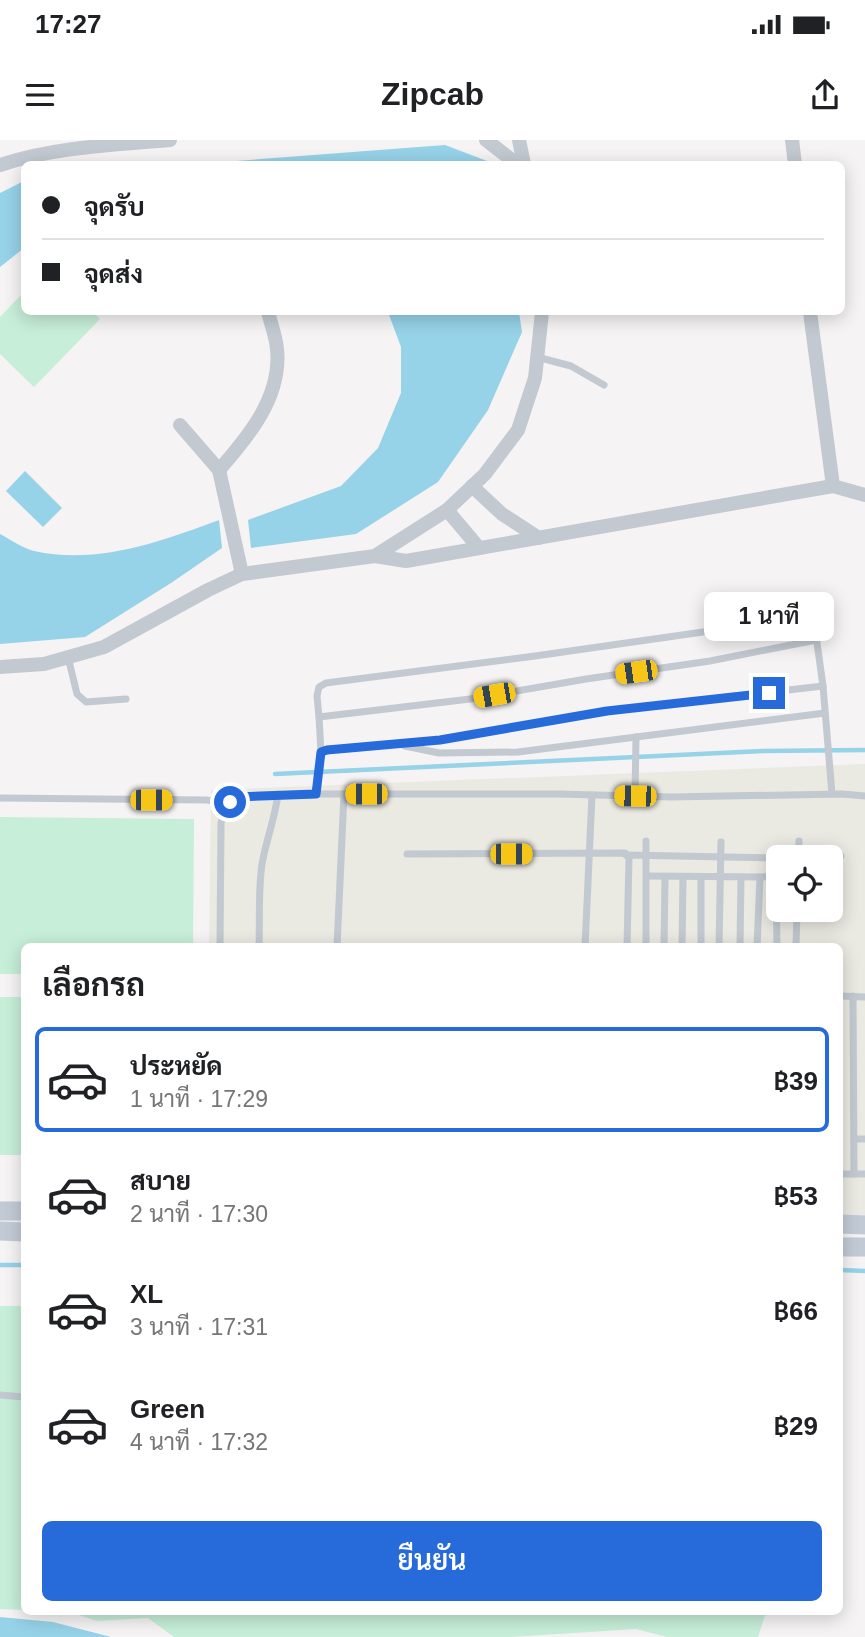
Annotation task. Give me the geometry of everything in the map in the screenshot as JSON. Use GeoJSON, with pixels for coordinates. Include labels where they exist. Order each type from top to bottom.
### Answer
{"type":"FeatureCollection","features":[{"type":"Feature","properties":{"kind":"main road"},"geometry":{"type":"LineString","coordinates":[[0,1211],[21,1211]]}},
{"type":"Feature","properties":{"kind":"main road"},"geometry":{"type":"LineString","coordinates":[[843,1224],[865,1225]]}},
{"type":"Feature","properties":{"kind":"main road"},"geometry":{"type":"LineString","coordinates":[[0,1231],[21,1232]]}},
{"type":"Feature","properties":{"kind":"main road"},"geometry":{"type":"LineString","coordinates":[[843,1247],[865,1247]]}},
{"type":"Feature","properties":{"kind":"street"},"geometry":{"type":"LineString","coordinates":[[0,165],[22,157],[170,140]]}},
{"type":"Feature","properties":{"kind":"street"},"geometry":{"type":"LineString","coordinates":[[486,140],[513,161]]}},
{"type":"Feature","properties":{"kind":"street"},"geometry":{"type":"LineString","coordinates":[[519,140],[523,161]]}},
{"type":"Feature","properties":{"kind":"street"},"geometry":{"type":"LineString","coordinates":[[792,140],[795,161]]}},
{"type":"Feature","properties":{"kind":"street"},"geometry":{"type":"LineString","coordinates":[[219,470],[250,435],[275,384],[277,349],[269,315]]}},
{"type":"Feature","properties":{"kind":"street"},"geometry":{"type":"LineString","coordinates":[[375,556],[447,510],[485,474],[518,430],[535,378],[542,315]]}},
{"type":"Feature","properties":{"kind":"street"},"geometry":{"type":"LineString","coordinates":[[810,315],[833,486]]}},
{"type":"Feature","properties":{"kind":"street"},"geometry":{"type":"LineString","coordinates":[[180,425],[219,470],[242,574]]}},
{"type":"Feature","properties":{"kind":"street"},"geometry":{"type":"LineString","coordinates":[[472,486],[502,514],[539,538]]}},
{"type":"Feature","properties":{"kind":"street"},"geometry":{"type":"LineString","coordinates":[[0,667],[44,664],[104,647],[242,574],[375,556],[406,561],[833,486],[865,495]]}},
{"type":"Feature","properties":{"kind":"street"},"geometry":{"type":"LineString","coordinates":[[447,510],[479,548]]}},
{"type":"Feature","properties":{"kind":"lane"},"geometry":{"type":"LineString","coordinates":[[537,358],[571,366],[604,385]]}},
{"type":"Feature","properties":{"kind":"lane"},"geometry":{"type":"LineString","coordinates":[[316,794],[321,752],[317,696],[319,687],[326,683],[535,656],[813,614],[832,794]]}},
{"type":"Feature","properties":{"kind":"lane"},"geometry":{"type":"LineString","coordinates":[[319,717],[471,699],[586,679],[710,662],[816,640]]}},
{"type":"Feature","properties":{"kind":"lane"},"geometry":{"type":"LineString","coordinates":[[68,657],[77,694],[86,702],[126,699]]}},
{"type":"Feature","properties":{"kind":"lane"},"geometry":{"type":"LineString","coordinates":[[321,752],[514,728],[607,711],[822,686]]}},
{"type":"Feature","properties":{"kind":"lane"},"geometry":{"type":"LineString","coordinates":[[398,744],[439,754],[518,752],[825,713]]}},
{"type":"Feature","properties":{"kind":"lane"},"geometry":{"type":"LineString","coordinates":[[635,796],[636,737]]}},
{"type":"Feature","properties":{"kind":"lane"},"geometry":{"type":"LineString","coordinates":[[220,943],[221,823],[224,811],[236,797],[278,794],[865,796]]}},
{"type":"Feature","properties":{"kind":"lane"},"geometry":{"type":"LineString","coordinates":[[259,943],[262,868],[265,845],[276,817],[278,794]]}},
{"type":"Feature","properties":{"kind":"lane"},"geometry":{"type":"LineString","coordinates":[[337,943],[344,794]]}},
{"type":"Feature","properties":{"kind":"lane"},"geometry":{"type":"LineString","coordinates":[[585,943],[592,795]]}},
{"type":"Feature","properties":{"kind":"lane"},"geometry":{"type":"LineString","coordinates":[[0,798],[230,802]]}},
{"type":"Feature","properties":{"kind":"lane"},"geometry":{"type":"LineString","coordinates":[[646,841],[646,943]]}},
{"type":"Feature","properties":{"kind":"lane"},"geometry":{"type":"LineString","coordinates":[[799,841],[799,845]]}},
{"type":"Feature","properties":{"kind":"lane"},"geometry":{"type":"LineString","coordinates":[[719,943],[720,842]]}},
{"type":"Feature","properties":{"kind":"lane"},"geometry":{"type":"LineString","coordinates":[[407,854],[589,853],[766,858]]}},
{"type":"Feature","properties":{"kind":"lane"},"geometry":{"type":"LineString","coordinates":[[626,855],[629,858],[627,943]]}},
{"type":"Feature","properties":{"kind":"lane"},"geometry":{"type":"LineString","coordinates":[[647,876],[766,877]]}},
{"type":"Feature","properties":{"kind":"lane"},"geometry":{"type":"LineString","coordinates":[[682,943],[683,877]]}},
{"type":"Feature","properties":{"kind":"lane"},"geometry":{"type":"LineString","coordinates":[[701,877],[701,943]]}},
{"type":"Feature","properties":{"kind":"lane"},"geometry":{"type":"LineString","coordinates":[[740,943],[741,877]]}},
{"type":"Feature","properties":{"kind":"lane"},"geometry":{"type":"LineString","coordinates":[[757,943],[760,877]]}},
{"type":"Feature","properties":{"kind":"lane"},"geometry":{"type":"LineString","coordinates":[[664,943],[665,878]]}},
{"type":"Feature","properties":{"kind":"lane"},"geometry":{"type":"LineString","coordinates":[[777,922],[777,943]]}},
{"type":"Feature","properties":{"kind":"lane"},"geometry":{"type":"LineString","coordinates":[[796,943],[797,922]]}},
{"type":"Feature","properties":{"kind":"lane"},"geometry":{"type":"LineString","coordinates":[[843,996],[865,997]]}},
{"type":"Feature","properties":{"kind":"lane"},"geometry":{"type":"LineString","coordinates":[[853,996],[854,1174]]}},
{"type":"Feature","properties":{"kind":"lane"},"geometry":{"type":"LineString","coordinates":[[854,1139],[865,1139]]}},
{"type":"Feature","properties":{"kind":"lane"},"geometry":{"type":"LineString","coordinates":[[843,1174],[865,1174]]}},
{"type":"Feature","properties":{"kind":"lane"},"geometry":{"type":"LineString","coordinates":[[0,1395],[21,1397]]}},
{"type":"Feature","properties":{"kind":"shaded area"},"geometry":{"type":"Polygon","coordinates":[[[865,764],[865,1218],[843,1218],[843,943],[209,943],[211,790],[865,764]]]}},
{"type":"Feature","properties":{"kind":"green space"},"geometry":{"type":"Polygon","coordinates":[[[21,295],[21,315],[95,315],[100,319],[34,387],[0,354],[0,317],[21,295]]]}},
{"type":"Feature","properties":{"kind":"green space"},"geometry":{"type":"Polygon","coordinates":[[[0,817],[194,819],[193,943],[21,943],[21,974],[0,974],[0,817]]]}},
{"type":"Feature","properties":{"kind":"green space"},"geometry":{"type":"Polygon","coordinates":[[[0,997],[21,997],[21,1155],[0,1155],[0,997]]]}},
{"type":"Feature","properties":{"kind":"green space"},"geometry":{"type":"Polygon","coordinates":[[[0,1306],[21,1306],[21,1610],[0,1609],[0,1306]]]}},
{"type":"Feature","properties":{"kind":"green space"},"geometry":{"type":"Polygon","coordinates":[[[79,1615],[765,1615],[758,1637],[667,1637],[636,1629],[511,1637],[174,1637],[148,1618],[97,1621],[79,1615]]]}},
{"type":"Feature","properties":{"kind":"water"},"geometry":{"type":"Polygon","coordinates":[[[445,145],[487,161],[235,161],[445,145]]]}},
{"type":"Feature","properties":{"kind":"water"},"geometry":{"type":"Polygon","coordinates":[[[21,182],[21,250],[0,267],[0,193],[21,182]]]}},
{"type":"Feature","properties":{"kind":"water"},"geometry":{"type":"Polygon","coordinates":[[[389,315],[519,315],[522,332],[488,410],[438,482],[356,534],[251,548],[248,520],[341,486],[378,448],[401,393],[401,347],[389,315]]]}},
{"type":"Feature","properties":{"kind":"water"},"geometry":{"type":"Polygon","coordinates":[[[25,471],[62,508],[43,527],[6,491],[25,471]]]}},
{"type":"Feature","properties":{"kind":"water"},"geometry":{"type":"Polygon","coordinates":[[[219,520],[222,548],[85,637],[0,644],[0,534],[34,551],[81,555],[128,549],[219,520]]]}},
{"type":"Feature","properties":{"kind":"water"},"geometry":{"type":"Polygon","coordinates":[[[0,1617],[53,1622],[111,1637],[0,1637],[0,1617]]]}},
{"type":"Feature","properties":{"kind":"waterway"},"geometry":{"type":"LineString","coordinates":[[275,774],[763,751],[865,750]]}},
{"type":"Feature","properties":{"kind":"waterway"},"geometry":{"type":"LineString","coordinates":[[0,1265],[21,1265]]}},
{"type":"Feature","properties":{"kind":"waterway"},"geometry":{"type":"LineString","coordinates":[[843,1270],[865,1271]]}},
{"type":"Feature","properties":{"kind":"route"},"geometry":{"type":"LineString","coordinates":[[230,802],[236,797],[316,794],[321,752],[327,750],[440,740],[607,711],[769,693]]}}]}
